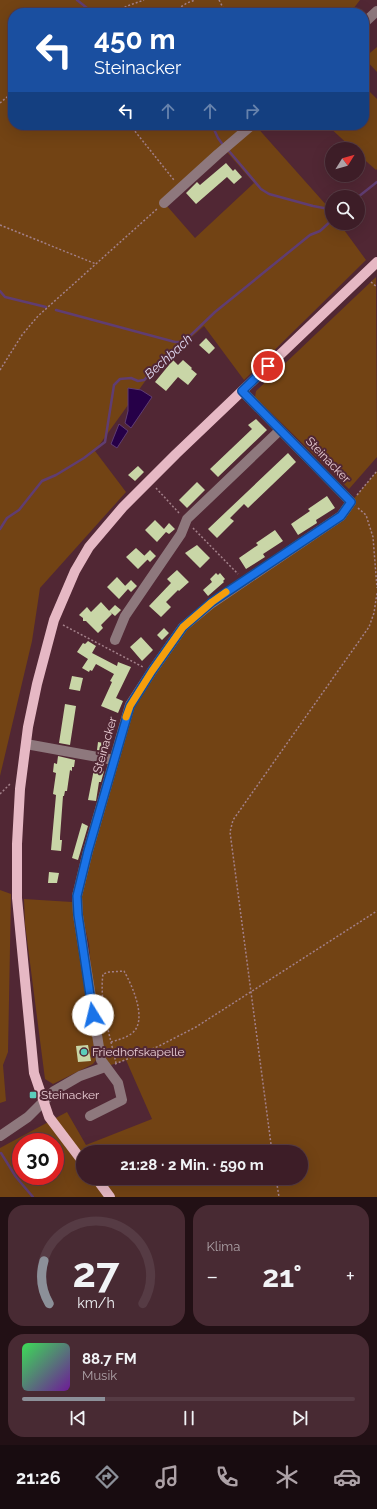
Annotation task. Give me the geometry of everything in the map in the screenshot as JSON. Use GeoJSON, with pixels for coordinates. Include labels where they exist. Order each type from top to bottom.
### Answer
{"type":"FeatureCollection","features":[{"type":"Feature","properties":{"kind":"main road"},"geometry":{"type":"LineString","coordinates":[[76,1153],[49,1117],[34,1073],[17,898],[16,844],[20,789],[26,744],[37,684],[54,620],[75,571],[89,547],[123,507],[377,262]]}},
{"type":"Feature","properties":{"kind":"main road"},"geometry":{"type":"LineString","coordinates":[[101,1185],[110,1197]]}},
{"type":"Feature","properties":{"kind":"street"},"geometry":{"type":"LineString","coordinates":[[369,19],[377,12]]}},
{"type":"Feature","properties":{"kind":"street"},"geometry":{"type":"LineString","coordinates":[[164,203],[246,130]]}},
{"type":"Feature","properties":{"kind":"street","name":"Steinacker"},"geometry":{"type":"LineString","coordinates":[[105,1067],[101,1060],[79,923],[77,896],[88,851],[130,706],[152,671],[183,627],[212,602],[341,516],[351,502],[242,391]]}},
{"type":"Feature","properties":{"kind":"street"},"geometry":{"type":"LineString","coordinates":[[115,640],[125,616],[181,534],[186,520],[280,430]]}},
{"type":"Feature","properties":{"kind":"street"},"geometry":{"type":"LineString","coordinates":[[26,744],[114,760]]}},
{"type":"Feature","properties":{"kind":"street"},"geometry":{"type":"LineString","coordinates":[[0,1136],[28,1116],[54,1091],[80,1076],[105,1067],[118,1083],[122,1100],[90,1116]]}},
{"type":"Feature","properties":{"kind":"path"},"geometry":{"type":"LineString","coordinates":[[123,8],[144,0]]}},
{"type":"Feature","properties":{"kind":"path"},"geometry":{"type":"LineString","coordinates":[[178,8],[187,2],[195,0]]}},
{"type":"Feature","properties":{"kind":"path"},"geometry":{"type":"LineString","coordinates":[[0,104],[8,97]]}},
{"type":"Feature","properties":{"kind":"path"},"geometry":{"type":"LineString","coordinates":[[134,130],[180,188]]}},
{"type":"Feature","properties":{"kind":"path"},"geometry":{"type":"LineString","coordinates":[[0,370],[22,334],[38,316],[164,203]]}},
{"type":"Feature","properties":{"kind":"path"},"geometry":{"type":"LineString","coordinates":[[0,225],[96,264]]}},
{"type":"Feature","properties":{"kind":"path"},"geometry":{"type":"LineString","coordinates":[[377,471],[351,502],[366,515],[373,537],[377,588]]}},
{"type":"Feature","properties":{"kind":"path"},"geometry":{"type":"LineString","coordinates":[[149,481],[244,580]]}},
{"type":"Feature","properties":{"kind":"path"},"geometry":{"type":"LineString","coordinates":[[271,1145],[230,832],[233,820],[368,627],[374,613],[377,594]]}},
{"type":"Feature","properties":{"kind":"path"},"geometry":{"type":"LineString","coordinates":[[54,620],[152,671]]}},
{"type":"Feature","properties":{"kind":"path"},"geometry":{"type":"LineString","coordinates":[[105,1067],[159,1046],[196,1027],[377,911]]}},
{"type":"Feature","properties":{"kind":"path"},"geometry":{"type":"LineString","coordinates":[[111,1042],[132,1034],[137,1027],[139,1016],[138,1002],[131,983],[124,971],[103,974],[102,994],[111,1042],[116,1063]]}},
{"type":"Feature","properties":{"kind":"path"},"geometry":{"type":"LineString","coordinates":[[277,1185],[279,1197]]}},
{"type":"Feature","properties":{"kind":"shaded area"},"geometry":{"type":"Polygon","coordinates":[[[0,0],[360,0],[354,8],[8,8],[8,130],[259,130],[325,204],[325,230],[344,230],[366,260],[244,380],[204,326],[151,373],[95,451],[126,492],[40,588],[32,641],[0,776],[0,0]],[[227,152],[167,206],[195,238],[254,183],[227,152]]]}},
{"type":"Feature","properties":{"kind":"shaded area"},"geometry":{"type":"Polygon","coordinates":[[[377,47],[377,72],[369,63],[369,54],[377,47]]]}},
{"type":"Feature","properties":{"kind":"shaded area"},"geometry":{"type":"Polygon","coordinates":[[[369,91],[377,99],[376,170],[365,160],[365,142],[345,142],[332,130],[369,130],[369,91]]]}},
{"type":"Feature","properties":{"kind":"shaded area"},"geometry":{"type":"Polygon","coordinates":[[[376,277],[377,457],[349,489],[255,397],[256,391],[376,277]]]}},
{"type":"Feature","properties":{"kind":"shaded area"},"geometry":{"type":"Polygon","coordinates":[[[128,388],[141,390],[152,397],[131,428],[125,423],[128,411],[128,388]]]}},
{"type":"Feature","properties":{"kind":"shaded area"},"geometry":{"type":"Polygon","coordinates":[[[119,424],[128,431],[117,448],[111,444],[119,424]]]}},
{"type":"Feature","properties":{"kind":"shaded area"},"geometry":{"type":"Polygon","coordinates":[[[377,471],[377,1197],[0,1197],[0,1148],[12,1142],[12,1185],[64,1185],[64,1133],[28,1133],[67,1112],[86,1145],[152,1119],[126,1060],[105,1067],[96,1029],[89,944],[79,902],[130,705],[183,627],[293,548],[351,502],[377,471]]]}},
{"type":"Feature","properties":{"kind":"shaded area"},"geometry":{"type":"Polygon","coordinates":[[[0,890],[11,894],[8,1052],[3,1065],[6,1101],[0,1103],[0,890]]]}},
{"type":"Feature","properties":{"kind":"shaded area"},"geometry":{"type":"Polygon","coordinates":[[[24,899],[72,902],[78,937],[96,1060],[93,1064],[53,1084],[45,1079],[25,924],[24,899]]]}},
{"type":"Feature","properties":{"kind":"building"},"geometry":{"type":"Polygon","coordinates":[[[226,163],[233,171],[235,169],[242,177],[234,184],[227,177],[196,204],[186,193],[197,182],[200,185],[226,163]]]}},
{"type":"Feature","properties":{"kind":"building"},"geometry":{"type":"Polygon","coordinates":[[[206,338],[215,348],[209,354],[199,345],[206,338]]]}},
{"type":"Feature","properties":{"kind":"building"},"geometry":{"type":"Polygon","coordinates":[[[173,360],[178,365],[183,360],[197,374],[188,385],[178,377],[166,391],[155,382],[173,360]]]}},
{"type":"Feature","properties":{"kind":"building"},"geometry":{"type":"Polygon","coordinates":[[[256,419],[267,430],[218,477],[210,469],[252,429],[248,425],[256,419]]]}},
{"type":"Feature","properties":{"kind":"building"},"geometry":{"type":"Polygon","coordinates":[[[288,453],[296,462],[248,508],[244,504],[230,518],[234,521],[217,538],[208,529],[288,453]]]}},
{"type":"Feature","properties":{"kind":"building"},"geometry":{"type":"Polygon","coordinates":[[[138,466],[144,472],[135,481],[128,475],[138,466]]]}},
{"type":"Feature","properties":{"kind":"building"},"geometry":{"type":"Polygon","coordinates":[[[197,482],[205,490],[187,508],[179,500],[197,482]]]}},
{"type":"Feature","properties":{"kind":"building"},"geometry":{"type":"Polygon","coordinates":[[[327,496],[335,508],[316,520],[317,523],[298,535],[291,524],[310,511],[308,509],[327,496]]]}},
{"type":"Feature","properties":{"kind":"building"},"geometry":{"type":"Polygon","coordinates":[[[155,520],[164,529],[169,523],[175,529],[169,534],[166,532],[157,542],[145,530],[155,520]]]}},
{"type":"Feature","properties":{"kind":"building"},"geometry":{"type":"Polygon","coordinates":[[[275,530],[283,541],[263,554],[265,557],[246,569],[239,558],[258,545],[256,543],[275,530]]]}},
{"type":"Feature","properties":{"kind":"building"},"geometry":{"type":"Polygon","coordinates":[[[197,545],[210,558],[200,568],[185,553],[197,545]]]}},
{"type":"Feature","properties":{"kind":"building"},"geometry":{"type":"Polygon","coordinates":[[[136,548],[148,559],[138,569],[126,557],[136,548]]]}},
{"type":"Feature","properties":{"kind":"building"},"geometry":{"type":"Polygon","coordinates":[[[150,550],[156,556],[150,562],[144,556],[150,550]]]}},
{"type":"Feature","properties":{"kind":"building"},"geometry":{"type":"Polygon","coordinates":[[[177,570],[189,582],[166,602],[171,607],[161,617],[149,606],[171,583],[167,579],[177,570]]]}},
{"type":"Feature","properties":{"kind":"building"},"geometry":{"type":"Polygon","coordinates":[[[216,573],[218,575],[220,573],[225,579],[223,581],[224,582],[208,596],[203,590],[212,582],[210,579],[216,573]]]}},
{"type":"Feature","properties":{"kind":"building"},"geometry":{"type":"Polygon","coordinates":[[[117,577],[128,589],[119,599],[107,587],[117,577]]]}},
{"type":"Feature","properties":{"kind":"building"},"geometry":{"type":"Polygon","coordinates":[[[131,580],[137,586],[131,592],[125,586],[131,580]]]}},
{"type":"Feature","properties":{"kind":"building"},"geometry":{"type":"Polygon","coordinates":[[[101,602],[112,614],[101,625],[103,628],[98,633],[86,621],[83,621],[83,618],[79,615],[87,607],[91,612],[101,602]]]}},
{"type":"Feature","properties":{"kind":"building"},"geometry":{"type":"Polygon","coordinates":[[[115,605],[121,610],[115,616],[109,611],[115,605]]]}},
{"type":"Feature","properties":{"kind":"building"},"geometry":{"type":"Polygon","coordinates":[[[164,628],[169,633],[162,640],[157,635],[164,628]]]}},
{"type":"Feature","properties":{"kind":"building"},"geometry":{"type":"Polygon","coordinates":[[[141,637],[153,650],[142,661],[130,647],[141,637]]]}},
{"type":"Feature","properties":{"kind":"building"},"geometry":{"type":"Polygon","coordinates":[[[88,641],[96,646],[92,653],[117,666],[118,662],[131,667],[116,698],[123,701],[118,713],[101,706],[114,674],[96,664],[92,671],[90,670],[89,672],[82,668],[88,659],[77,652],[83,643],[85,644],[88,641]]]}},
{"type":"Feature","properties":{"kind":"building"},"geometry":{"type":"Polygon","coordinates":[[[72,676],[83,678],[80,691],[69,689],[72,676]]]}},
{"type":"Feature","properties":{"kind":"building"},"geometry":{"type":"Polygon","coordinates":[[[65,704],[76,706],[70,745],[59,743],[65,704]]]}},
{"type":"Feature","properties":{"kind":"building"},"geometry":{"type":"Polygon","coordinates":[[[98,742],[109,744],[107,752],[97,750],[98,742]]]}},
{"type":"Feature","properties":{"kind":"building"},"geometry":{"type":"Polygon","coordinates":[[[58,756],[75,760],[72,771],[70,770],[67,791],[65,791],[63,796],[60,837],[60,840],[62,840],[61,851],[51,850],[56,795],[53,794],[56,773],[53,772],[54,763],[57,764],[58,756]]]}},
{"type":"Feature","properties":{"kind":"building"},"geometry":{"type":"Polygon","coordinates":[[[94,769],[104,771],[101,782],[99,782],[96,801],[88,800],[94,769]]]}},
{"type":"Feature","properties":{"kind":"building"},"geometry":{"type":"Polygon","coordinates":[[[82,823],[88,826],[78,860],[72,858],[82,823]]]}},
{"type":"Feature","properties":{"kind":"building"},"geometry":{"type":"Polygon","coordinates":[[[49,872],[59,873],[57,883],[48,883],[49,872]]]}},
{"type":"Feature","properties":{"kind":"building","name":"Friedhofskapelle"},"geometry":{"type":"Polygon","coordinates":[[[88,1045],[91,1061],[78,1062],[76,1046],[88,1045]]]}},
{"type":"Feature","properties":{"kind":"waterway"},"geometry":{"type":"LineString","coordinates":[[77,0],[87,8]]}},
{"type":"Feature","properties":{"kind":"waterway"},"geometry":{"type":"LineString","coordinates":[[214,130],[223,145]]}},
{"type":"Feature","properties":{"kind":"waterway"},"geometry":{"type":"LineString","coordinates":[[229,151],[261,189],[269,194],[325,208]]}},
{"type":"Feature","properties":{"kind":"waterway","name":"Bechbach"},"geometry":{"type":"LineString","coordinates":[[365,191],[377,182]]}},
{"type":"Feature","properties":{"kind":"waterway","name":"Bechbach"},"geometry":{"type":"LineString","coordinates":[[0,529],[7,518],[19,510],[42,481],[56,475],[84,458],[105,442],[114,385],[120,379],[131,378],[138,381],[144,380],[215,312],[310,235],[320,231],[325,226]]}},
{"type":"Feature","properties":{"kind":"waterway"},"geometry":{"type":"LineString","coordinates":[[0,291],[5,297],[46,307]]}},
{"type":"Feature","properties":{"kind":"waterway"},"geometry":{"type":"LineString","coordinates":[[56,310],[175,342],[183,342]]}},
{"type":"Feature","properties":{"kind":"waterway","name":"Bechbach"},"geometry":{"type":"LineString","coordinates":[[1,1153],[16,1177],[33,1197]]}},
{"type":"Feature","properties":{"kind":"slow traffic"},"geometry":{"type":"LineString","coordinates":[[126,717],[130,706],[152,671],[183,627],[226,592]]}},
{"type":"Feature","properties":{"kind":"place","name":"Friedhofskapelle"},"geometry":{"type":"Point","coordinates":[84,1052]}},
{"type":"Feature","properties":{"kind":"place","name":"Steinacker"},"geometry":{"type":"Point","coordinates":[33,1095]}},
{"type":"Feature","properties":{"kind":"route"},"geometry":{"type":"LineString","coordinates":[[93,1015],[78,915],[77,896],[88,851],[130,706],[152,671],[183,627],[212,602],[341,516],[351,502],[242,391],[268,366]]}}]}
